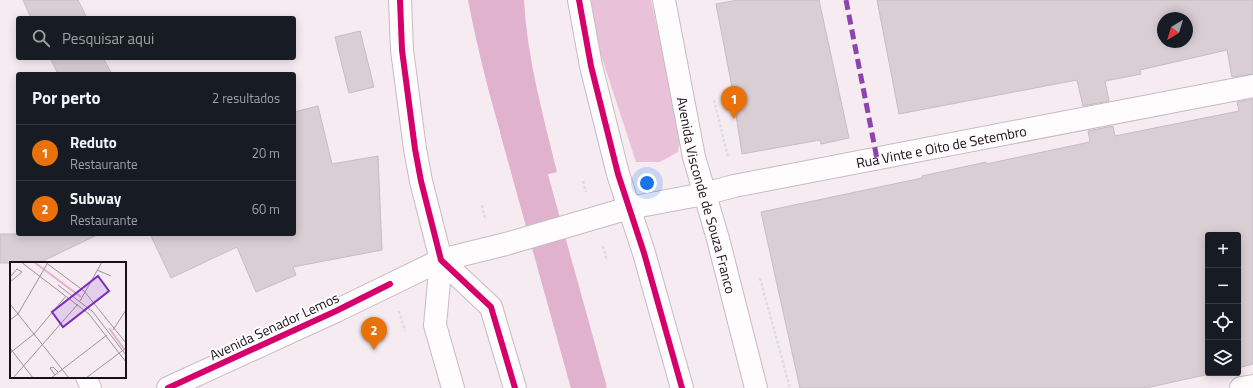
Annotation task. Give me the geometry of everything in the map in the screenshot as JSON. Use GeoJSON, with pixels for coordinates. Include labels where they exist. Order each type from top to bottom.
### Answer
{"type":"FeatureCollection","features":[{"type":"Feature","properties":{"kind":"main road"},"geometry":{"type":"LineString","coordinates":[[400,0],[402,50],[415,149],[421,182],[441,260],[435,325],[453,388]]}},
{"type":"Feature","properties":{"kind":"main road"},"geometry":{"type":"LineString","coordinates":[[579,0],[591,66],[618,174],[644,253],[682,388]]}},
{"type":"Feature","properties":{"kind":"main road","name":"Avenida Visconde de Souza Franco"},"geometry":{"type":"LineString","coordinates":[[664,0],[694,158],[718,239],[756,388]]}},
{"type":"Feature","properties":{"kind":"main road","name":"Rua Vinte e Oito de Setembro"},"geometry":{"type":"LineString","coordinates":[[629,208],[1253,86]]}},
{"type":"Feature","properties":{"kind":"main road","name":"Avenida Senador Lemos"},"geometry":{"type":"LineString","coordinates":[[168,388],[336,311],[441,260],[506,244],[629,208]]}},
{"type":"Feature","properties":{"kind":"main road"},"geometry":{"type":"LineString","coordinates":[[441,260],[491,307],[515,388]]}},
{"type":"Feature","properties":{"kind":"main road"},"geometry":{"type":"LineString","coordinates":[[1241,388],[1253,386]]}},
{"type":"Feature","properties":{"kind":"lane"},"geometry":{"type":"LineString","coordinates":[[86,378],[91,388]]}},
{"type":"Feature","properties":{"kind":"shaded area"},"geometry":{"type":"Polygon","coordinates":[[[468,0],[524,0],[528,43],[532,65],[557,172],[516,182],[489,92],[468,0]]]}},
{"type":"Feature","properties":{"kind":"shaded area"},"geometry":{"type":"Polygon","coordinates":[[[591,0],[651,0],[681,136],[678,152],[660,162],[636,162],[599,49],[591,0]]]}},
{"type":"Feature","properties":{"kind":"building"},"geometry":{"type":"Polygon","coordinates":[[[23,0],[78,0],[86,16],[30,16],[23,0]]]}},
{"type":"Feature","properties":{"kind":"building"},"geometry":{"type":"Polygon","coordinates":[[[738,0],[819,0],[849,138],[821,144],[820,140],[742,154],[731,82],[716,4],[738,0]]]}},
{"type":"Feature","properties":{"kind":"building"},"geometry":{"type":"Polygon","coordinates":[[[877,0],[1253,0],[1253,74],[1232,77],[1227,50],[1140,70],[1141,74],[1105,81],[1109,101],[1083,106],[1077,80],[899,114],[877,0]]]}},
{"type":"Feature","properties":{"kind":"building"},"geometry":{"type":"Polygon","coordinates":[[[360,31],[374,87],[349,93],[335,37],[360,31]]]}},
{"type":"Feature","properties":{"kind":"building"},"geometry":{"type":"Polygon","coordinates":[[[51,60],[104,60],[111,72],[57,72],[51,60]]]}},
{"type":"Feature","properties":{"kind":"building"},"geometry":{"type":"Polygon","coordinates":[[[1253,99],[1253,364],[1241,367],[1241,232],[1205,232],[1205,375],[1146,388],[800,388],[761,212],[922,178],[922,176],[986,162],[986,164],[1090,142],[1088,131],[1113,126],[1115,136],[1239,111],[1237,102],[1253,99]]]}},
{"type":"Feature","properties":{"kind":"building"},"geometry":{"type":"Polygon","coordinates":[[[318,106],[332,164],[378,156],[382,250],[293,267],[296,275],[256,292],[237,247],[171,278],[151,236],[296,236],[296,112],[318,106]]]}},
{"type":"Feature","properties":{"kind":"building"},"geometry":{"type":"Polygon","coordinates":[[[0,234],[16,234],[16,236],[95,236],[41,262],[0,263],[0,234]]]}},
{"type":"Feature","properties":{"kind":"waterway"},"geometry":{"type":"LineString","coordinates":[[518,132],[589,388]]}},
{"type":"Feature","properties":{"kind":"marked path"},"geometry":{"type":"LineString","coordinates":[[846,0],[877,159]]}},
{"type":"Feature","properties":{"kind":"cycle path"},"geometry":{"type":"LineString","coordinates":[[400,0],[402,50],[415,149],[421,181],[441,260],[491,307],[515,388]]}},
{"type":"Feature","properties":{"kind":"cycle path"},"geometry":{"type":"LineString","coordinates":[[579,0],[591,66],[618,174],[644,253],[682,388]]}},
{"type":"Feature","properties":{"kind":"cycle path"},"geometry":{"type":"LineString","coordinates":[[168,388],[336,311],[390,284]]}},
{"type":"Feature","properties":{"kind":"place","name":"Reduto"},"geometry":{"type":"Point","coordinates":[734,119]}},
{"type":"Feature","properties":{"kind":"place","name":"Subway"},"geometry":{"type":"Point","coordinates":[374,350]}}]}
